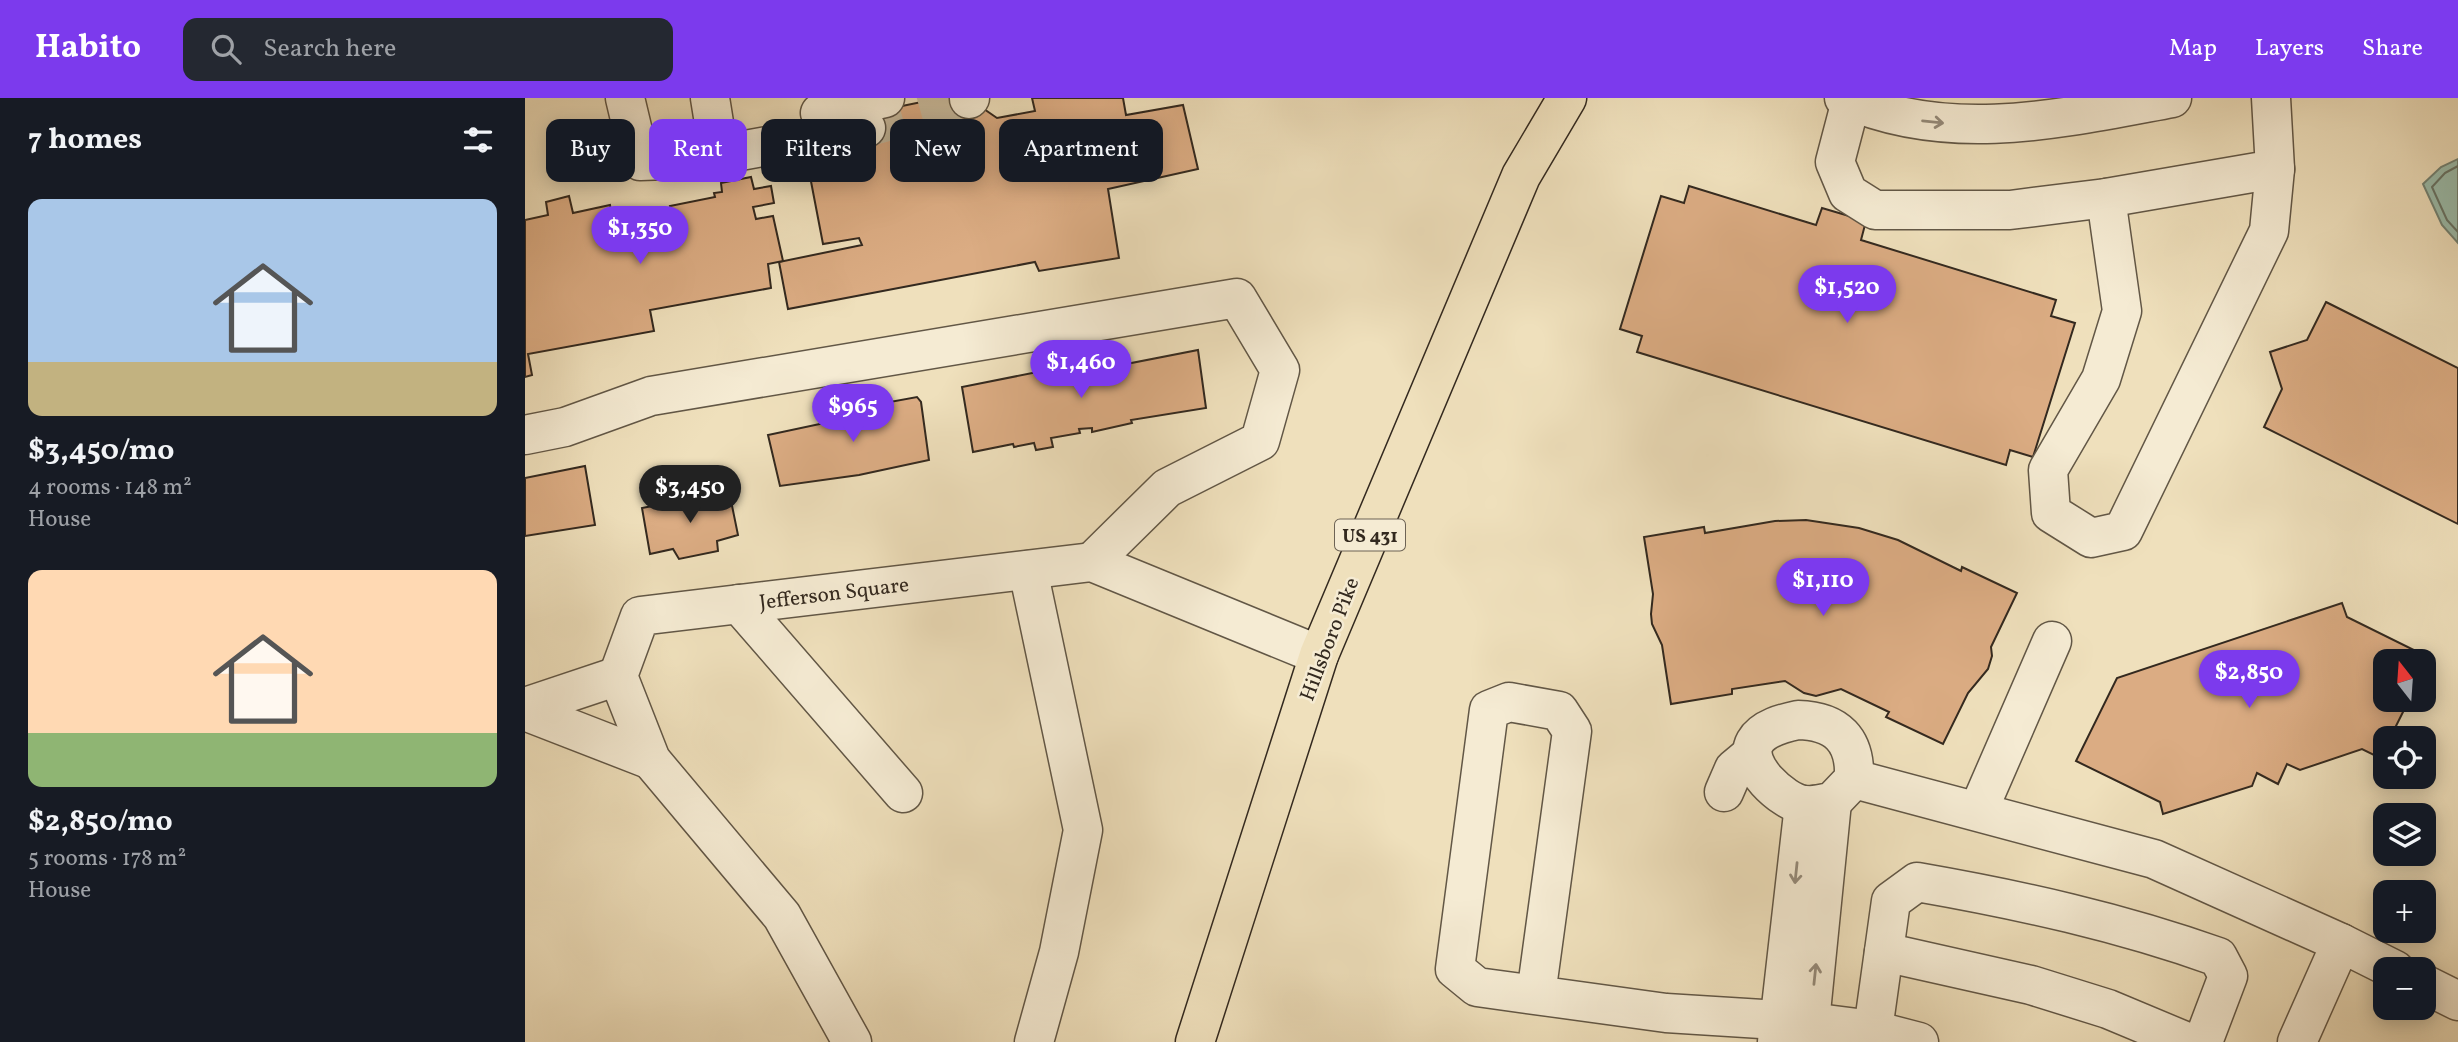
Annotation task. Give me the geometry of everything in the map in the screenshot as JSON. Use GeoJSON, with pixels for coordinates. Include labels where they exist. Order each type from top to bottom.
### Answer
{"type":"FeatureCollection","features":[{"type":"Feature","properties":{"kind":"main road","name":"Hillsboro Pike"},"geometry":{"type":"LineString","coordinates":[[1195,1042],[1319,655],[1521,176],[1567,98]]}},
{"type":"Feature","properties":{"kind":"street"},"geometry":{"type":"LineString","coordinates":[[625,98],[640,161],[649,161]]}},
{"type":"Feature","properties":{"kind":"street"},"geometry":{"type":"LineString","coordinates":[[710,98],[713,119]]}},
{"type":"Feature","properties":{"kind":"street"},"geometry":{"type":"LineString","coordinates":[[2172,98],[2013,125],[1958,125],[1903,118],[1847,99],[1835,162],[1848,193],[1875,210],[2010,210],[2106,198],[2274,169]]}},
{"type":"Feature","properties":{"kind":"street"},"geometry":{"type":"LineString","coordinates":[[2106,198],[2122,311],[2101,379],[2048,470],[2051,513],[2091,538],[2123,531],[2269,231],[2274,169],[2271,98]]}},
{"type":"Feature","properties":{"kind":"street"},"geometry":{"type":"LineString","coordinates":[[747,142],[803,118],[876,113]]}},
{"type":"Feature","properties":{"kind":"street"},"geometry":{"type":"LineString","coordinates":[[525,435],[565,427],[651,396],[1237,298],[1280,370],[1260,441],[1167,488],[1092,562]]}},
{"type":"Feature","properties":{"kind":"street","name":"Jefferson Square"},"geometry":{"type":"LineString","coordinates":[[618,676],[640,616],[1092,562],[1319,655]]}},
{"type":"Feature","properties":{"kind":"street"},"geometry":{"type":"LineString","coordinates":[[1028,570],[1083,830],[1059,952],[1034,1042]]}},
{"type":"Feature","properties":{"kind":"street"},"geometry":{"type":"LineString","coordinates":[[739,604],[904,793]]}},
{"type":"Feature","properties":{"kind":"street"},"geometry":{"type":"LineString","coordinates":[[1978,811],[2052,641]]}},
{"type":"Feature","properties":{"kind":"street"},"geometry":{"type":"LineString","coordinates":[[525,709],[618,676],[651,760],[782,916],[852,1042]]}},
{"type":"Feature","properties":{"kind":"street"},"geometry":{"type":"LineString","coordinates":[[1536,995],[1572,732],[1559,710],[1509,702],[1489,710],[1455,969],[1477,987],[1794,1031],[1873,1030],[1919,1042]]}},
{"type":"Feature","properties":{"kind":"street"},"geometry":{"type":"LineString","coordinates":[[525,709],[651,760]]}},
{"type":"Feature","properties":{"kind":"street"},"geometry":{"type":"LineString","coordinates":[[1794,1031],[1830,795],[1855,764],[1851,748],[1842,735],[1829,725],[1814,720],[1798,720],[1778,724],[1755,741],[1752,754],[1755,765],[1773,788],[1784,797],[1830,795],[1978,811],[2154,859],[2373,959]]}},
{"type":"Feature","properties":{"kind":"street"},"geometry":{"type":"LineString","coordinates":[[1724,792],[1734,769],[1752,754]]}},
{"type":"Feature","properties":{"kind":"street"},"geometry":{"type":"LineString","coordinates":[[1873,1030],[1891,901],[1917,882],[2014,898],[2154,934],[2218,957],[2228,976],[2203,1042]]}},
{"type":"Feature","properties":{"kind":"street"},"geometry":{"type":"LineString","coordinates":[[2297,1042],[2341,943]]}},
{"type":"Feature","properties":{"kind":"street"},"geometry":{"type":"LineString","coordinates":[[1884,953],[2031,985],[2108,1009],[2187,1042]]}},
{"type":"Feature","properties":{"kind":"street"},"geometry":{"type":"LineString","coordinates":[[2436,990],[2458,1002]]}},
{"type":"Feature","properties":{"kind":"water"},"geometry":{"type":"Polygon","coordinates":[[[2458,159],[2458,243],[2442,225],[2423,184],[2441,167],[2458,159]]]}},
{"type":"Feature","properties":{"kind":"building"},"geometry":{"type":"Polygon","coordinates":[[[941,98],[968,98],[997,118],[1035,111],[1032,98],[1123,98],[1126,115],[1183,105],[1198,169],[1163,177],[1163,119],[999,119],[999,182],[1140,182],[1108,189],[1119,258],[1039,271],[1035,262],[788,309],[779,262],[862,245],[859,238],[823,244],[811,182],[876,182],[876,119],[864,119],[863,114],[941,98]]]}},
{"type":"Feature","properties":{"kind":"building"},"geometry":{"type":"Polygon","coordinates":[[[751,177],[754,189],[771,186],[774,203],[753,207],[756,219],[773,216],[783,261],[768,264],[771,288],[650,310],[654,331],[528,354],[532,375],[525,377],[525,220],[548,215],[546,202],[569,196],[573,213],[610,205],[615,238],[637,235],[636,228],[674,222],[670,206],[715,197],[714,193],[722,192],[721,183],[747,182],[747,178],[751,177]]]}},
{"type":"Feature","properties":{"kind":"building"},"geometry":{"type":"Polygon","coordinates":[[[1689,186],[1816,225],[1822,208],[1866,221],[1861,240],[2056,300],[2051,316],[2075,323],[2033,457],[2010,450],[2006,465],[1637,352],[1642,336],[1620,329],[1661,196],[1684,203],[1689,186]]]}},
{"type":"Feature","properties":{"kind":"building"},"geometry":{"type":"Polygon","coordinates":[[[2326,302],[2458,368],[2458,524],[2264,427],[2282,389],[2270,352],[2307,340],[2326,302]]]}},
{"type":"Feature","properties":{"kind":"building"},"geometry":{"type":"Polygon","coordinates":[[[1198,350],[1206,408],[1131,420],[1132,423],[1092,432],[1092,428],[1079,429],[1080,433],[1051,438],[1053,447],[1036,450],[1034,443],[1014,447],[1013,444],[973,452],[962,387],[1118,356],[1121,365],[1198,350]]]}},
{"type":"Feature","properties":{"kind":"building"},"geometry":{"type":"Polygon","coordinates":[[[917,397],[921,402],[929,460],[859,475],[780,486],[768,435],[848,418],[846,410],[917,397]]]}},
{"type":"Feature","properties":{"kind":"building"},"geometry":{"type":"Polygon","coordinates":[[[585,466],[595,525],[525,536],[525,478],[585,466]]]}},
{"type":"Feature","properties":{"kind":"building"},"geometry":{"type":"Polygon","coordinates":[[[729,491],[738,535],[717,541],[718,551],[679,559],[673,549],[650,554],[642,508],[729,491]]]}},
{"type":"Feature","properties":{"kind":"building"},"geometry":{"type":"Polygon","coordinates":[[[1806,520],[1859,528],[1898,540],[1961,571],[1962,567],[2017,593],[1991,647],[1992,656],[1988,669],[1968,693],[1943,744],[1886,717],[1889,712],[1841,689],[1816,696],[1804,693],[1785,681],[1732,689],[1732,694],[1671,704],[1662,645],[1652,624],[1653,594],[1644,537],[1704,527],[1705,533],[1775,521],[1806,520]]]}},
{"type":"Feature","properties":{"kind":"building"},"geometry":{"type":"Polygon","coordinates":[[[2342,603],[2347,617],[2412,649],[2373,649],[2373,712],[2403,712],[2396,726],[2373,726],[2373,754],[2362,749],[2300,770],[2287,764],[2278,784],[2257,773],[2252,786],[2163,814],[2160,802],[2076,761],[2117,678],[2342,603]]]}},
{"type":"Feature","properties":{"kind":"tunnel"},"geometry":{"type":"LineString","coordinates":[[876,125],[969,99]]}}]}
